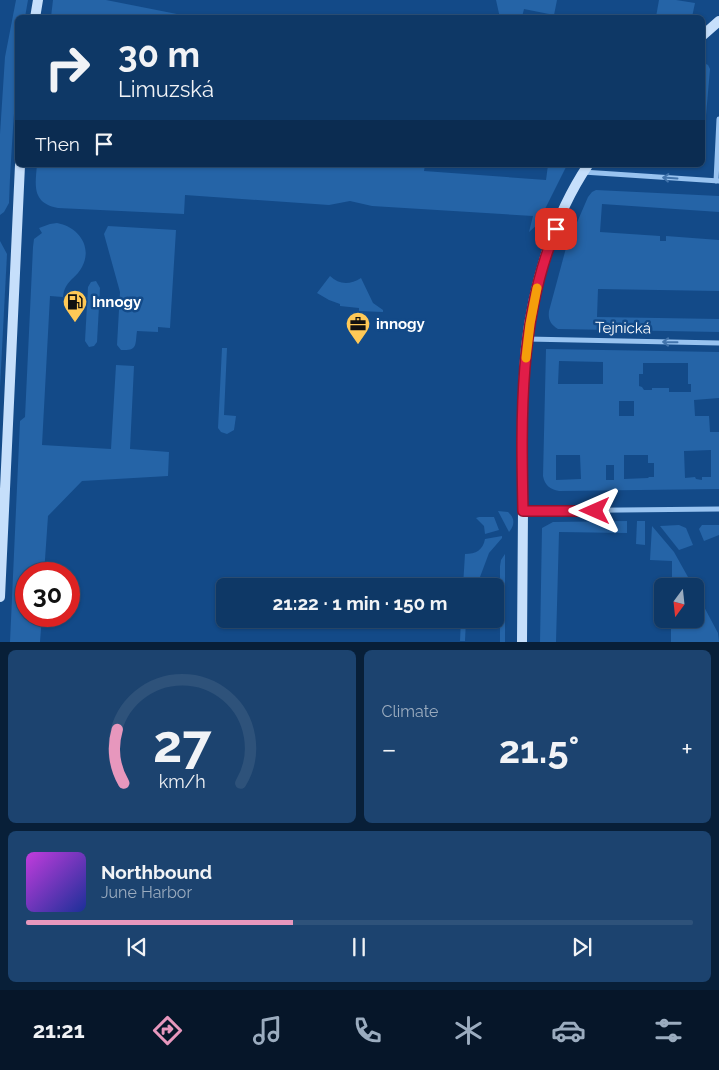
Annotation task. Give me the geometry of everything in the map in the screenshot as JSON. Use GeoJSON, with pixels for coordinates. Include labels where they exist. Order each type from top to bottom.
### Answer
{"type":"FeatureCollection","features":[{"type":"Feature","properties":{"kind":"street"},"geometry":{"type":"LineString","coordinates":[[36,15],[38,0]]}},
{"type":"Feature","properties":{"kind":"street"},"geometry":{"type":"LineString","coordinates":[[705,33],[719,21]]}},
{"type":"Feature","properties":{"kind":"street"},"geometry":{"type":"LineString","coordinates":[[522,642],[524,378],[527,339],[548,249],[568,200],[586,169],[718,181],[719,119]]}},
{"type":"Feature","properties":{"kind":"street"},"geometry":{"type":"LineString","coordinates":[[0,598],[20,167]]}},
{"type":"Feature","properties":{"kind":"street","name":"Tejnická"},"geometry":{"type":"LineString","coordinates":[[527,339],[719,342]]}},
{"type":"Feature","properties":{"kind":"street"},"geometry":{"type":"LineString","coordinates":[[523,511],[719,509]]}},
{"type":"Feature","properties":{"kind":"shaded area"},"geometry":{"type":"Polygon","coordinates":[[[16,0],[28,0],[25,15],[15,15],[15,95],[9,203],[0,215],[0,134],[5,57],[16,0]]]}},
{"type":"Feature","properties":{"kind":"shaded area"},"geometry":{"type":"Polygon","coordinates":[[[53,0],[106,0],[182,15],[51,15],[53,0]]]}},
{"type":"Feature","properties":{"kind":"shaded area"},"geometry":{"type":"Polygon","coordinates":[[[496,0],[557,0],[554,15],[524,9],[522,15],[499,15],[496,0]]]}},
{"type":"Feature","properties":{"kind":"shaded area"},"geometry":{"type":"Polygon","coordinates":[[[659,0],[695,3],[692,15],[656,15],[659,0]]]}},
{"type":"Feature","properties":{"kind":"shaded area"},"geometry":{"type":"Polygon","coordinates":[[[705,64],[710,69],[705,127],[705,64]]]}},
{"type":"Feature","properties":{"kind":"shaded area"},"geometry":{"type":"Polygon","coordinates":[[[37,167],[425,167],[424,171],[546,180],[548,167],[566,167],[537,225],[529,232],[533,216],[372,206],[350,201],[329,205],[185,195],[184,214],[58,208],[50,206],[39,198],[36,180],[37,167]]]}},
{"type":"Feature","properties":{"kind":"shaded area"},"geometry":{"type":"Polygon","coordinates":[[[596,190],[719,196],[719,212],[602,204],[600,232],[660,236],[660,241],[666,241],[666,236],[719,240],[719,291],[598,289],[597,317],[719,319],[719,332],[558,329],[551,323],[549,311],[566,248],[588,197],[596,190]]]}},
{"type":"Feature","properties":{"kind":"shaded area"},"geometry":{"type":"Polygon","coordinates":[[[50,224],[65,225],[77,233],[82,239],[86,252],[82,267],[68,283],[63,297],[50,296],[42,445],[111,449],[116,365],[134,366],[130,449],[169,452],[168,476],[82,481],[48,516],[45,562],[15,562],[15,627],[41,627],[40,642],[10,642],[20,421],[25,417],[33,247],[34,239],[42,233],[39,228],[50,224]]]}},
{"type":"Feature","properties":{"kind":"shaded area"},"geometry":{"type":"Polygon","coordinates":[[[108,226],[176,230],[170,328],[158,327],[158,332],[137,331],[135,346],[126,350],[121,350],[117,345],[120,292],[104,234],[108,226]]]}},
{"type":"Feature","properties":{"kind":"shaded area"},"geometry":{"type":"Polygon","coordinates":[[[0,241],[7,254],[0,387],[0,241]]]}},
{"type":"Feature","properties":{"kind":"shaded area"},"geometry":{"type":"Polygon","coordinates":[[[330,276],[337,281],[345,283],[361,278],[373,303],[383,312],[359,311],[359,308],[340,306],[340,304],[317,293],[330,276]]]}},
{"type":"Feature","properties":{"kind":"shaded area"},"geometry":{"type":"Polygon","coordinates":[[[96,281],[100,288],[97,342],[94,346],[89,347],[85,341],[88,287],[91,282],[96,281]]]}},
{"type":"Feature","properties":{"kind":"shaded area"},"geometry":{"type":"Polygon","coordinates":[[[222,348],[227,348],[224,415],[236,416],[234,430],[227,434],[221,432],[218,428],[222,348]]]}},
{"type":"Feature","properties":{"kind":"shaded area"},"geometry":{"type":"Polygon","coordinates":[[[546,349],[719,352],[719,398],[694,400],[695,416],[709,416],[710,432],[719,432],[719,489],[559,491],[548,487],[543,476],[546,349]],[[559,361],[558,384],[603,384],[603,362],[559,361]],[[643,363],[643,374],[639,374],[639,386],[644,390],[669,388],[669,392],[691,392],[691,384],[688,384],[688,363],[643,363]],[[619,401],[619,416],[634,416],[634,401],[619,401]],[[711,450],[684,451],[685,478],[695,477],[702,480],[702,477],[711,477],[711,450]],[[556,455],[556,480],[581,479],[580,455],[556,455]],[[624,455],[624,479],[654,477],[654,463],[648,463],[648,455],[624,455]],[[606,465],[606,480],[614,480],[614,465],[606,465]]]}},
{"type":"Feature","properties":{"kind":"shaded area"},"geometry":{"type":"Polygon","coordinates":[[[498,511],[508,512],[512,517],[513,524],[509,532],[498,511]]]}},
{"type":"Feature","properties":{"kind":"shaded area"},"geometry":{"type":"Polygon","coordinates":[[[494,517],[499,530],[485,534],[484,526],[476,518],[494,517]]]}},
{"type":"Feature","properties":{"kind":"shaded area"},"geometry":{"type":"Polygon","coordinates":[[[627,521],[627,533],[559,532],[556,642],[540,642],[542,528],[553,522],[627,521]]]}},
{"type":"Feature","properties":{"kind":"shaded area"},"geometry":{"type":"Polygon","coordinates":[[[637,521],[645,521],[645,545],[636,544],[637,521]]]}},
{"type":"Feature","properties":{"kind":"shaded area"},"geometry":{"type":"Polygon","coordinates":[[[679,525],[686,528],[693,545],[679,550],[660,526],[679,525]]]}},
{"type":"Feature","properties":{"kind":"shaded area"},"geometry":{"type":"Polygon","coordinates":[[[702,525],[719,525],[719,535],[704,541],[699,529],[702,525]]]}},
{"type":"Feature","properties":{"kind":"shaded area"},"geometry":{"type":"Polygon","coordinates":[[[652,526],[674,552],[689,578],[672,578],[672,561],[650,560],[652,526]]]}},
{"type":"Feature","properties":{"kind":"shaded area"},"geometry":{"type":"Polygon","coordinates":[[[502,536],[489,553],[480,578],[464,578],[465,554],[478,551],[483,546],[485,539],[502,536]]]}},
{"type":"Feature","properties":{"kind":"shaded area"},"geometry":{"type":"Polygon","coordinates":[[[505,554],[505,642],[500,642],[500,628],[504,628],[504,578],[500,578],[501,560],[505,554]]]}},
{"type":"Feature","properties":{"kind":"shaded area"},"geometry":{"type":"Polygon","coordinates":[[[704,607],[718,633],[719,642],[671,642],[671,628],[704,628],[704,607]]]}},
{"type":"Feature","properties":{"kind":"shaded area"},"geometry":{"type":"Polygon","coordinates":[[[461,628],[466,628],[465,641],[460,641],[461,628]]]}},
{"type":"Feature","properties":{"kind":"slow traffic"},"geometry":{"type":"LineString","coordinates":[[526,358],[527,339],[537,288]]}},
{"type":"Feature","properties":{"kind":"place","name":"Innogy"},"geometry":{"type":"Point","coordinates":[75,323]}},
{"type":"Feature","properties":{"kind":"place","name":"innogy"},"geometry":{"type":"Point","coordinates":[358,345]}},
{"type":"Feature","properties":{"kind":"route"},"geometry":{"type":"LineString","coordinates":[[556,229],[537,288],[527,339],[524,378],[523,511],[595,511]]}}]}
